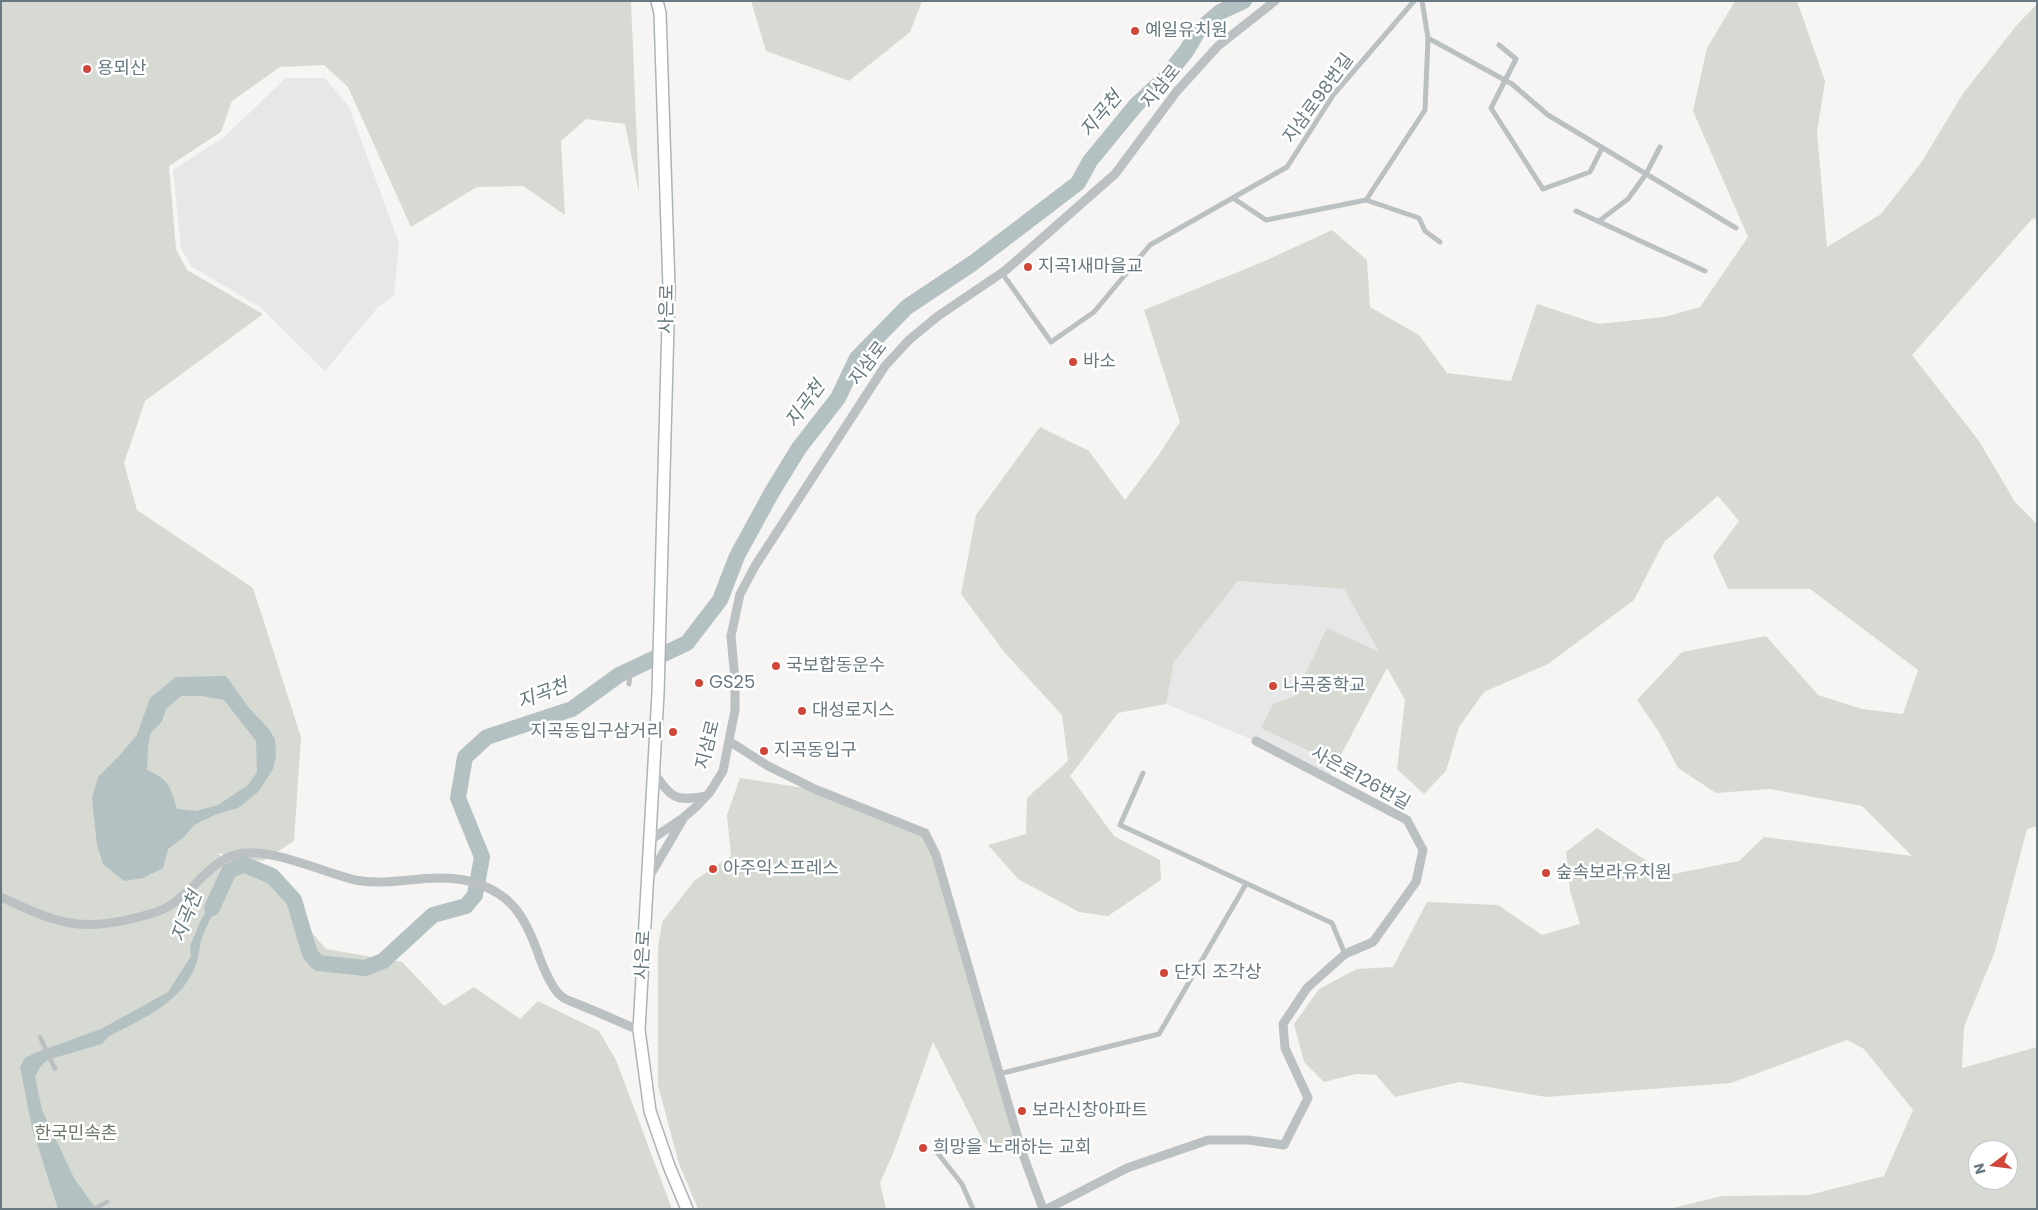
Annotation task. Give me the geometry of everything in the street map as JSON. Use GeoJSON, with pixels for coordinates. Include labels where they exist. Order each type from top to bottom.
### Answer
{"type":"FeatureCollection","features":[{"type":"Feature","properties":{"kind":"main road","name":"사은로"},"geometry":{"type":"LineString","coordinates":[[657,1],[660,13],[669,287],[658,693],[639,1030],[650,1111],[669,1166],[687,1209]]}},
{"type":"Feature","properties":{"kind":"street","name":"지삼로"},"geometry":{"type":"LineString","coordinates":[[650,842],[683,818],[706,796],[723,771],[735,710],[735,679],[731,636],[740,594],[754,566],[885,366],[909,340],[938,316],[1002,273],[1058,226],[1115,174],[1177,91],[1218,46],[1275,1]]}},
{"type":"Feature","properties":{"kind":"street","name":"지삼로98번길"},"geometry":{"type":"LineString","coordinates":[[1002,273],[1051,342],[1094,312],[1150,245],[1287,167],[1334,94],[1414,1]]}},
{"type":"Feature","properties":{"kind":"street"},"geometry":{"type":"LineString","coordinates":[[1366,200],[1425,110],[1428,38],[1422,1]]}},
{"type":"Feature","properties":{"kind":"street"},"geometry":{"type":"LineString","coordinates":[[1428,38],[1512,84],[1548,115],[1736,228]]}},
{"type":"Feature","properties":{"kind":"street"},"geometry":{"type":"LineString","coordinates":[[1500,46],[1516,59],[1491,108],[1543,189],[1590,172],[1602,148]]}},
{"type":"Feature","properties":{"kind":"street"},"geometry":{"type":"LineString","coordinates":[[1599,221],[1628,199],[1646,174],[1660,147]]}},
{"type":"Feature","properties":{"kind":"street"},"geometry":{"type":"LineString","coordinates":[[1233,198],[1266,220],[1366,200],[1419,218],[1425,231],[1440,242]]}},
{"type":"Feature","properties":{"kind":"street"},"geometry":{"type":"LineString","coordinates":[[1576,211],[1705,271]]}},
{"type":"Feature","properties":{"kind":"street"},"geometry":{"type":"LineString","coordinates":[[629,684],[630,675]]}},
{"type":"Feature","properties":{"kind":"street"},"geometry":{"type":"LineString","coordinates":[[729,741],[768,766],[817,790],[925,833],[936,855],[1022,1152],[1043,1209]]}},
{"type":"Feature","properties":{"kind":"street","name":"사은로126번길"},"geometry":{"type":"LineString","coordinates":[[1047,1209],[1127,1168],[1208,1140],[1248,1140],[1284,1145],[1308,1098],[1286,1048],[1283,1024],[1307,988],[1345,954],[1373,942],[1416,882],[1423,850],[1407,820],[1256,742]]}},
{"type":"Feature","properties":{"kind":"street"},"geometry":{"type":"LineString","coordinates":[[654,773],[672,796],[689,799],[706,796]]}},
{"type":"Feature","properties":{"kind":"street"},"geometry":{"type":"LineString","coordinates":[[1143,773],[1120,825],[1332,924],[1345,954]]}},
{"type":"Feature","properties":{"kind":"street"},"geometry":{"type":"LineString","coordinates":[[648,880],[683,818]]}},
{"type":"Feature","properties":{"kind":"street"},"geometry":{"type":"LineString","coordinates":[[1,897],[52,919],[76,925],[112,924],[153,913],[172,905],[222,860],[235,854],[252,853],[288,859],[356,880],[385,882],[439,878],[463,880],[485,886],[506,899],[521,913],[532,935],[544,970],[560,996],[639,1030]]}},
{"type":"Feature","properties":{"kind":"street"},"geometry":{"type":"LineString","coordinates":[[999,1074],[1159,1034],[1246,884]]}},
{"type":"Feature","properties":{"kind":"street"},"geometry":{"type":"LineString","coordinates":[[40,1037],[55,1069]]}},
{"type":"Feature","properties":{"kind":"street"},"geometry":{"type":"LineString","coordinates":[[936,1151],[962,1184],[973,1209]]}},
{"type":"Feature","properties":{"kind":"street"},"geometry":{"type":"LineString","coordinates":[[94,1209],[107,1202]]}},
{"type":"Feature","properties":{"kind":"shaded area"},"geometry":{"type":"Polygon","coordinates":[[[286,78],[325,78],[349,107],[399,243],[394,296],[378,307],[325,371],[260,307],[191,266],[181,248],[173,170],[224,137],[286,78]]]}},
{"type":"Feature","properties":{"kind":"shaded area","name":"나곡중학교"},"geometry":{"type":"Polygon","coordinates":[[[1238,581],[1344,589],[1387,667],[1328,779],[1256,741],[1166,704],[1174,662],[1238,581]]]}},
{"type":"Feature","properties":{"kind":"shaded area"},"geometry":{"type":"Polygon","coordinates":[[[226,676],[275,739],[276,756],[273,769],[258,792],[238,808],[217,814],[194,825],[184,837],[168,849],[163,868],[143,878],[124,881],[103,864],[97,845],[92,798],[98,777],[137,735],[150,698],[176,677],[226,676]],[[181,696],[166,709],[162,721],[150,734],[147,770],[165,781],[173,795],[177,809],[196,811],[218,805],[248,785],[257,772],[256,741],[224,700],[202,696],[181,696]]]}},
{"type":"Feature","properties":{"kind":"shaded area"},"geometry":{"type":"Polygon","coordinates":[[[221,885],[217,904],[202,938],[198,958],[191,975],[173,998],[148,1016],[109,1036],[102,1044],[47,1060],[40,1067],[35,1077],[42,1110],[74,1178],[96,1209],[58,1209],[32,1128],[20,1067],[25,1058],[101,1029],[168,992],[191,956],[190,946],[200,922],[221,885]]]}},
{"type":"Feature","properties":{"kind":"green space","name":"한국민속촌"},"geometry":{"type":"Polygon","coordinates":[[[1,1],[631,1],[639,193],[625,124],[586,119],[561,141],[565,215],[523,186],[477,187],[411,227],[348,87],[324,65],[280,67],[232,101],[221,132],[169,166],[176,249],[187,270],[263,314],[145,401],[124,463],[137,510],[253,588],[301,737],[294,841],[263,861],[239,859],[218,853],[227,866],[217,883],[217,896],[229,871],[258,870],[326,949],[402,962],[444,1006],[474,987],[520,1019],[538,1001],[599,1031],[616,1060],[672,1209],[1,1209],[1,1]]]}},
{"type":"Feature","properties":{"kind":"green space"},"geometry":{"type":"Polygon","coordinates":[[[751,1],[922,1],[910,32],[849,81],[766,51],[751,1]]]}},
{"type":"Feature","properties":{"kind":"green space"},"geometry":{"type":"Polygon","coordinates":[[[1735,1],[1797,1],[1825,81],[1817,132],[1827,247],[1881,214],[1921,163],[1962,95],[2016,26],[2037,4],[2037,218],[2032,219],[1912,355],[1979,441],[2015,502],[2037,524],[2037,826],[2027,829],[1995,951],[1964,1027],[1962,1068],[2037,1047],[2037,1209],[1669,1209],[1722,1196],[1809,1195],[1884,1176],[1913,1110],[1864,1049],[1847,1040],[1731,1083],[1546,1097],[1459,1082],[1395,1097],[1376,1075],[1356,1074],[1324,1082],[1304,1062],[1294,1024],[1319,989],[1357,969],[1393,967],[1427,902],[1498,905],[1542,935],[1580,924],[1570,891],[1566,852],[1597,828],[1668,875],[1739,861],[1764,837],[1912,856],[1862,806],[1770,789],[1716,793],[1678,768],[1659,732],[1637,700],[1682,652],[1766,636],[1818,695],[1862,709],[1903,714],[1918,670],[1810,589],[1728,589],[1713,556],[1739,521],[1718,496],[1664,542],[1634,600],[1548,664],[1484,692],[1459,727],[1446,771],[1424,794],[1397,769],[1405,700],[1387,668],[1336,764],[1261,728],[1273,704],[1295,696],[1327,628],[1379,652],[1344,589],[1238,581],[1174,662],[1166,704],[1118,713],[1070,776],[1114,836],[1160,860],[1161,880],[1108,916],[1079,912],[1018,879],[988,845],[1026,834],[1027,798],[1068,761],[1062,715],[1005,653],[961,594],[976,515],[1040,427],[1089,451],[1125,500],[1158,456],[1180,422],[1144,310],[1265,261],[1332,230],[1367,260],[1370,307],[1419,335],[1447,373],[1511,381],[1537,304],[1598,324],[1664,317],[1700,307],[1748,237],[1693,111],[1707,48],[1735,1]]]}},
{"type":"Feature","properties":{"kind":"green space"},"geometry":{"type":"Polygon","coordinates":[[[740,778],[817,790],[925,833],[1022,1152],[984,1143],[933,1042],[894,1151],[880,1183],[886,1209],[698,1209],[679,1164],[658,1085],[658,948],[662,922],[695,880],[731,856],[727,815],[740,778]]]}},
{"type":"Feature","properties":{"kind":"waterway","name":"지곡천"},"geometry":{"type":"LineString","coordinates":[[212,908],[229,871],[243,864],[272,876],[294,900],[310,954],[318,963],[365,968],[383,961],[433,915],[466,906],[475,895],[482,857],[458,798],[465,757],[487,737],[572,709],[619,675],[687,643],[720,600],[737,556],[772,492],[799,448],[838,398],[857,358],[907,307],[973,263],[1078,183],[1090,161],[1136,105],[1165,78],[1187,50],[1198,31],[1220,12],[1244,1]]}},
{"type":"Feature","properties":{"kind":"place","name":"예일유치원"},"geometry":{"type":"Point","coordinates":[1135,31]}},
{"type":"Feature","properties":{"kind":"place","name":"용뫼산"},"geometry":{"type":"Point","coordinates":[87,69]}},
{"type":"Feature","properties":{"kind":"place","name":"지곡1새마을교"},"geometry":{"type":"Point","coordinates":[1028,267]}},
{"type":"Feature","properties":{"kind":"place","name":"바소"},"geometry":{"type":"Point","coordinates":[1073,362]}},
{"type":"Feature","properties":{"kind":"place","name":"국보합동운수"},"geometry":{"type":"Point","coordinates":[776,666]}},
{"type":"Feature","properties":{"kind":"place","name":"GS25"},"geometry":{"type":"Point","coordinates":[699,683]}},
{"type":"Feature","properties":{"kind":"place","name":"나곡중학교"},"geometry":{"type":"Point","coordinates":[1273,686]}},
{"type":"Feature","properties":{"kind":"place","name":"대성로지스"},"geometry":{"type":"Point","coordinates":[802,711]}},
{"type":"Feature","properties":{"kind":"place","name":"지곡동입구삼거리"},"geometry":{"type":"Point","coordinates":[673,732]}},
{"type":"Feature","properties":{"kind":"place","name":"지곡동입구"},"geometry":{"type":"Point","coordinates":[764,751]}},
{"type":"Feature","properties":{"kind":"place","name":"아주익스프레스"},"geometry":{"type":"Point","coordinates":[713,869]}},
{"type":"Feature","properties":{"kind":"place","name":"숲속보라유치원"},"geometry":{"type":"Point","coordinates":[1546,873]}},
{"type":"Feature","properties":{"kind":"place","name":"단지 조각상"},"geometry":{"type":"Point","coordinates":[1164,973]}},
{"type":"Feature","properties":{"kind":"place","name":"보라신창아파트"},"geometry":{"type":"Point","coordinates":[1022,1111]}},
{"type":"Feature","properties":{"kind":"place","name":"희망을 노래하는 교회"},"geometry":{"type":"Point","coordinates":[923,1148]}}]}
